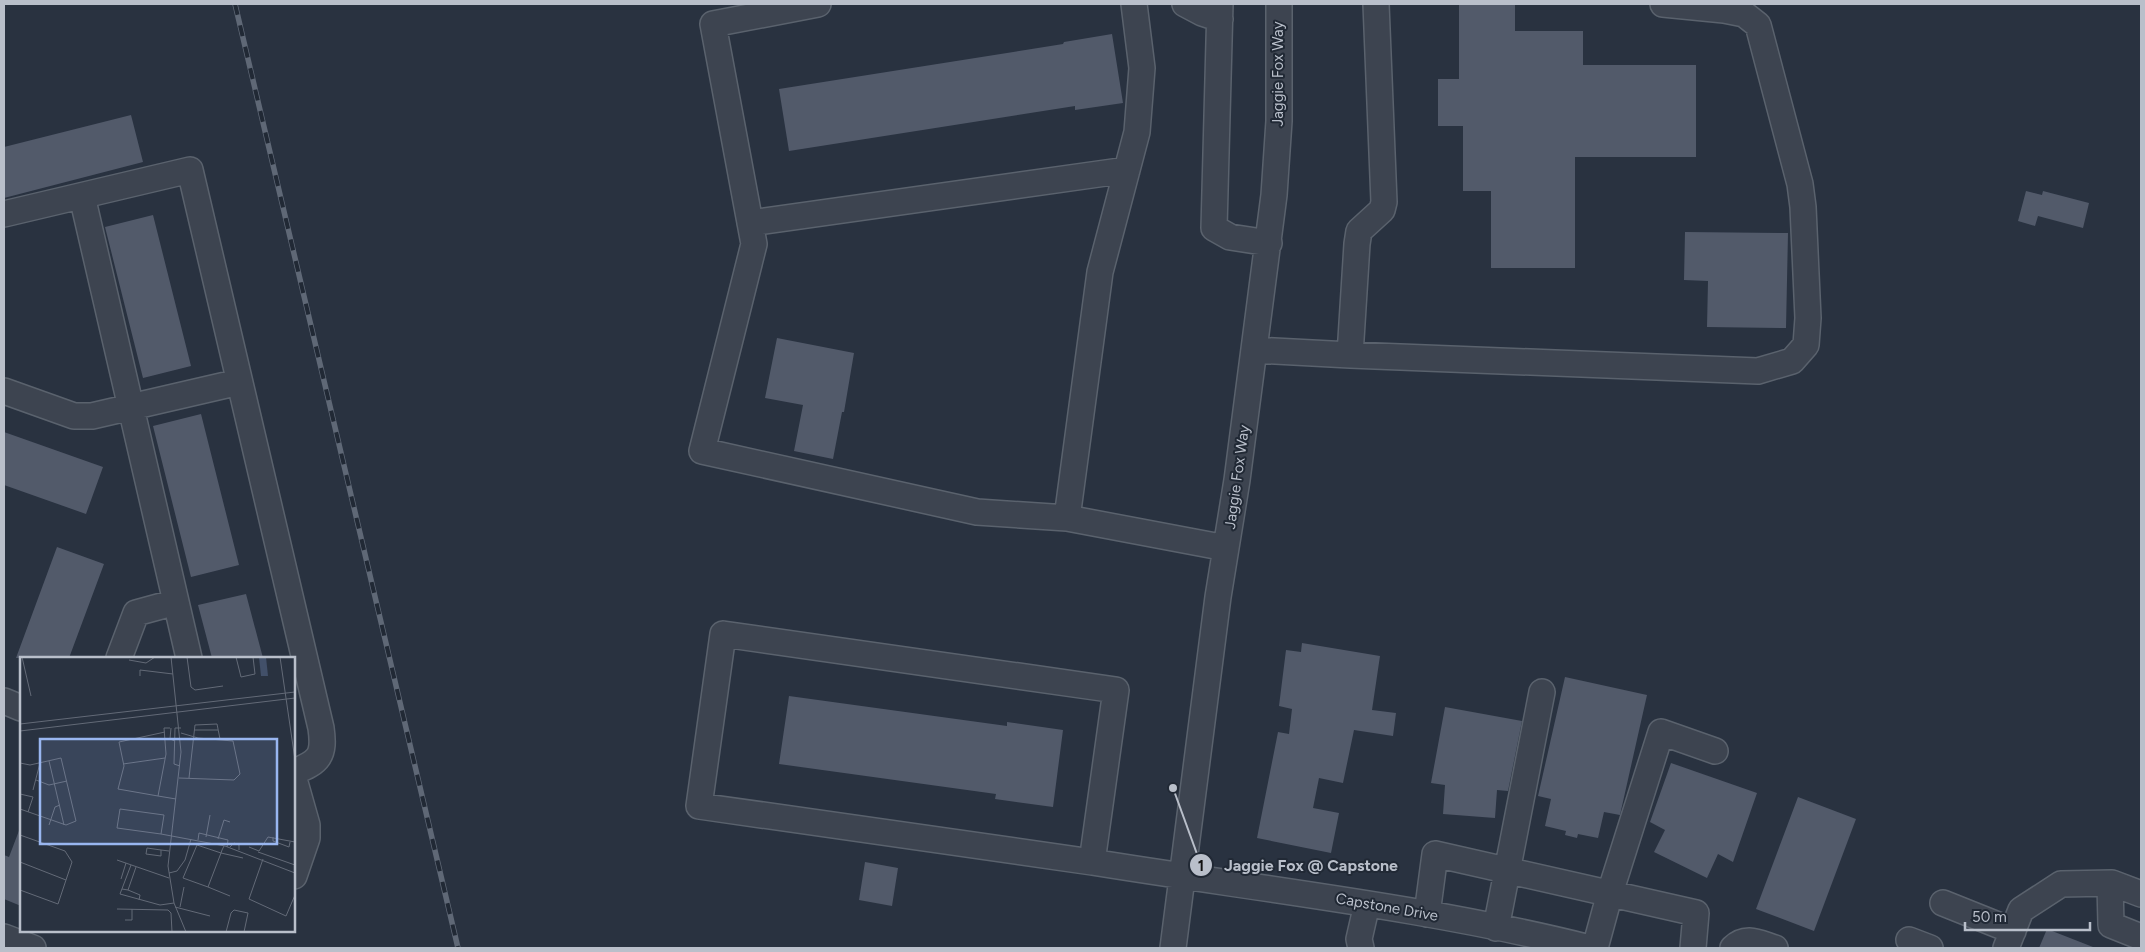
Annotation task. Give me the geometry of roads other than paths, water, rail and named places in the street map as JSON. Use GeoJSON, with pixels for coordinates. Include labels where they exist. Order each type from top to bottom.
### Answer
{"type":"FeatureCollection","features":[{"type":"Feature","properties":{"kind":"street"},"geometry":{"type":"LineString","coordinates":[[818,4],[713,24],[754,244],[702,451],[977,512],[1067,518],[1226,548]]}},
{"type":"Feature","properties":{"kind":"street"},"geometry":{"type":"LineString","coordinates":[[1067,518],[1100,272],[1137,132],[1142,68],[1134,4]]}},
{"type":"Feature","properties":{"kind":"street"},"geometry":{"type":"LineString","coordinates":[[1185,4],[1202,13],[1220,11],[1214,228],[1230,237],[1269,243]]}},
{"type":"Feature","properties":{"kind":"street","name":"Jaggie Fox Way"},"geometry":{"type":"LineString","coordinates":[[1173,948],[1218,597],[1269,243],[1279,121],[1279,4]]}},
{"type":"Feature","properties":{"kind":"street"},"geometry":{"type":"LineString","coordinates":[[1350,355],[1357,244],[1360,230],[1382,210],[1384,202],[1376,4]]}},
{"type":"Feature","properties":{"kind":"street"},"geometry":{"type":"LineString","coordinates":[[1255,350],[1758,371],[1792,361],[1806,345],[1808,318],[1803,207],[1800,184],[1758,25],[1744,14],[1724,10],[1662,4]]}},
{"type":"Feature","properties":{"kind":"street"},"geometry":{"type":"LineString","coordinates":[[4,214],[190,170],[321,728],[323,744],[320,756],[311,766],[295,772]]}},
{"type":"Feature","properties":{"kind":"street"},"geometry":{"type":"LineString","coordinates":[[750,223],[1127,170]]}},
{"type":"Feature","properties":{"kind":"street"},"geometry":{"type":"LineString","coordinates":[[82,196],[189,657]]}},
{"type":"Feature","properties":{"kind":"street"},"geometry":{"type":"LineString","coordinates":[[4,391],[74,416],[92,416],[239,382]]}},
{"type":"Feature","properties":{"kind":"street"},"geometry":{"type":"LineString","coordinates":[[119,657],[136,613],[176,602]]}},
{"type":"Feature","properties":{"kind":"street","name":"Capstone Drive"},"geometry":{"type":"LineString","coordinates":[[1092,862],[1116,690],[723,634],[699,806],[1092,862],[1367,904],[1427,914],[1590,948]]}},
{"type":"Feature","properties":{"kind":"street"},"geometry":{"type":"LineString","coordinates":[[1496,928],[1542,692]]}},
{"type":"Feature","properties":{"kind":"street"},"geometry":{"type":"LineString","coordinates":[[4,702],[20,708]]}},
{"type":"Feature","properties":{"kind":"street"},"geometry":{"type":"LineString","coordinates":[[1595,948],[1610,893],[1661,732],[1715,751]]}},
{"type":"Feature","properties":{"kind":"street"},"geometry":{"type":"LineString","coordinates":[[295,782],[307,825],[307,838],[295,873]]}},
{"type":"Feature","properties":{"kind":"street"},"geometry":{"type":"LineString","coordinates":[[1427,914],[1435,854],[1696,913],[1693,948]]}},
{"type":"Feature","properties":{"kind":"street"},"geometry":{"type":"LineString","coordinates":[[1943,903],[2009,939],[2021,910],[2061,884],[2110,884],[2141,894]]}},
{"type":"Feature","properties":{"kind":"street"},"geometry":{"type":"LineString","coordinates":[[2110,884],[2111,925],[2141,937]]}},
{"type":"Feature","properties":{"kind":"street"},"geometry":{"type":"LineString","coordinates":[[1361,948],[1359,939],[1367,904]]}},
{"type":"Feature","properties":{"kind":"street"},"geometry":{"type":"LineString","coordinates":[[4,937],[34,948]]}},
{"type":"Feature","properties":{"kind":"street"},"geometry":{"type":"LineString","coordinates":[[1733,948],[1744,940],[1775,948]]}},
{"type":"Feature","properties":{"kind":"railway"},"geometry":{"type":"LineString","coordinates":[[235,4],[458,948]]}},
{"type":"Feature","properties":{"kind":"place","name":"Jaggie Fox @ Capstone"},"geometry":{"type":"Point","coordinates":[1173,788]}}]}
